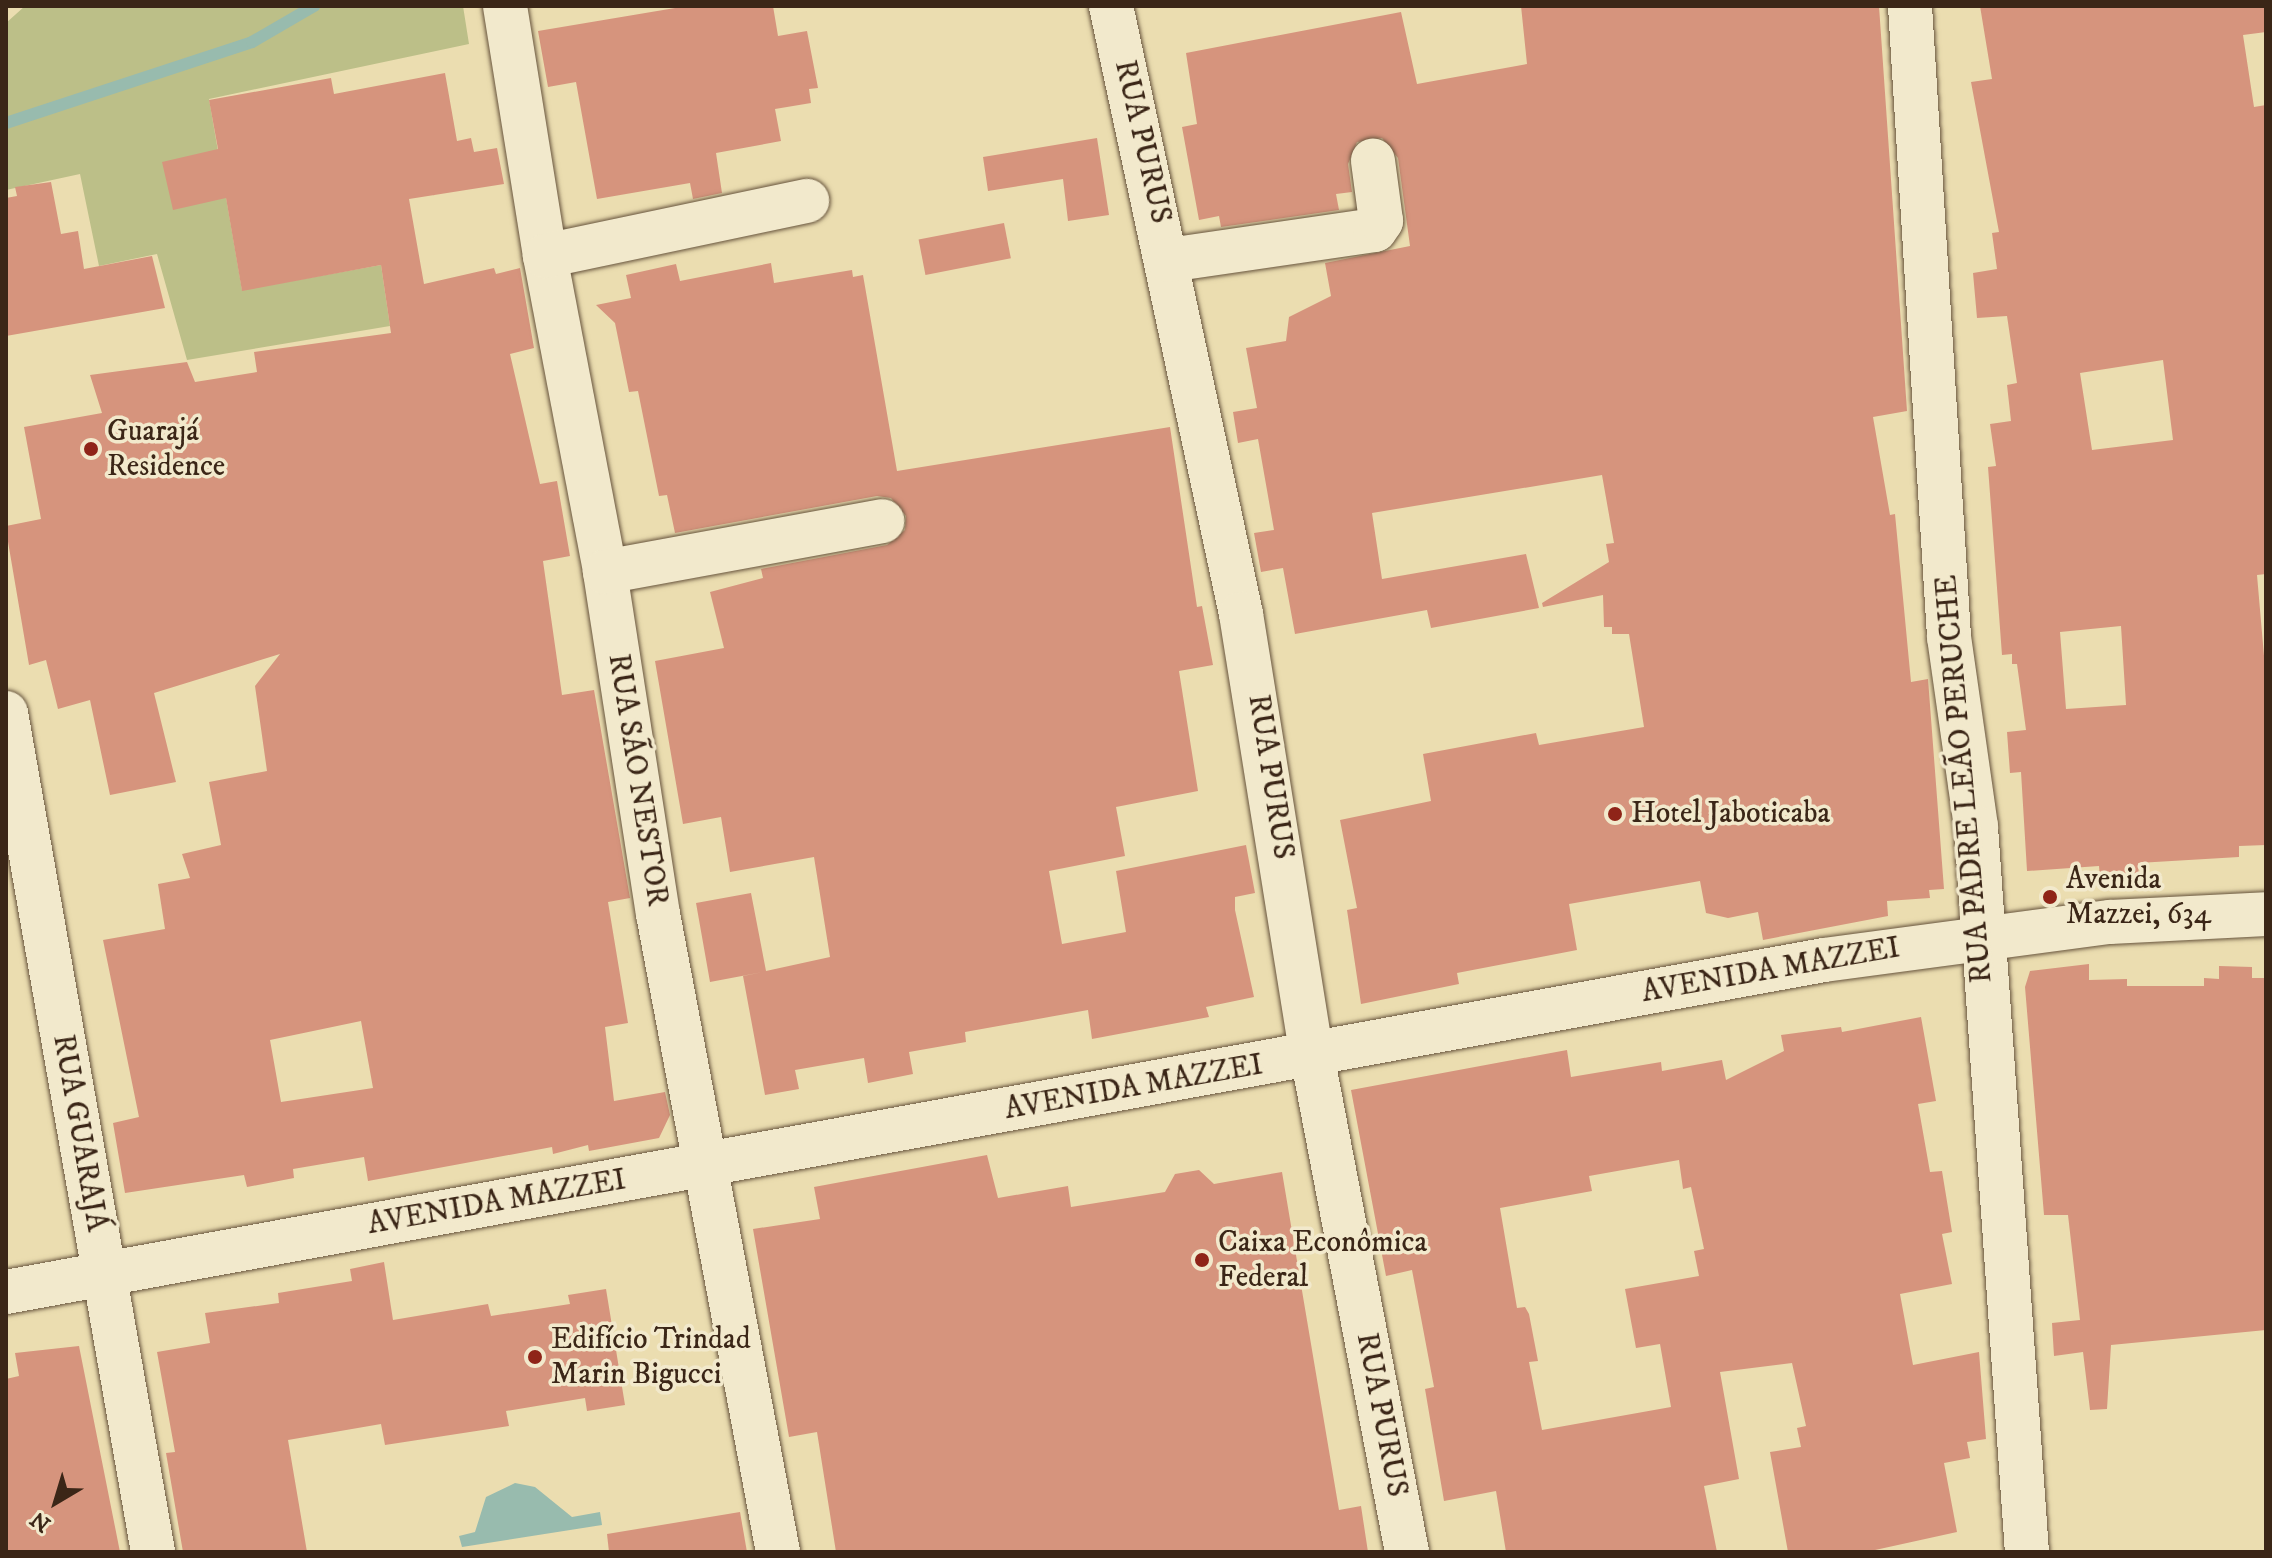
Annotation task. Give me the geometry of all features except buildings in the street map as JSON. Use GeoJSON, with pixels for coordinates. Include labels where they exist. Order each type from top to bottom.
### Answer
{"type":"FeatureCollection","features":[{"type":"Feature","properties":{"kind":"street","name":"RUA SÃO NESTOR"},"geometry":{"type":"LineString","coordinates":[[505,6],[545,256],[605,572],[658,914],[708,1165],[778,1552]]}},
{"type":"Feature","properties":{"kind":"street","name":"RUA PURUS"},"geometry":{"type":"LineString","coordinates":[[1111,6],[1169,260],[1269,764],[1312,1055],[1407,1552]]}},
{"type":"Feature","properties":{"kind":"street","name":"RUA PADRE LEÃO PERUCHE"},"geometry":{"type":"LineString","coordinates":[[1910,6],[1949,637],[1976,827],[1981,936],[2027,1552]]}},
{"type":"Feature","properties":{"kind":"street"},"geometry":{"type":"LineString","coordinates":[[1169,260],[1375,230],[1381,221],[1373,161]]}},
{"type":"Feature","properties":{"kind":"street"},"geometry":{"type":"LineString","coordinates":[[545,256],[807,201]]}},
{"type":"Feature","properties":{"kind":"street"},"geometry":{"type":"LineString","coordinates":[[605,572],[882,521]]}},
{"type":"Feature","properties":{"kind":"street","name":"RUA GUARAJÁ"},"geometry":{"type":"LineString","coordinates":[[6,713],[21,890],[103,1274],[153,1552]]}},
{"type":"Feature","properties":{"kind":"street","name":"AVENIDA MAZZEI"},"geometry":{"type":"LineString","coordinates":[[6,1292],[1824,960],[1981,936],[2150,918],[2266,914]]}},
{"type":"Feature","properties":{"kind":"green space"},"geometry":{"type":"Polygon","coordinates":[[[25,6],[463,6],[469,44],[209,99],[242,290],[381,265],[390,326],[187,360],[157,254],[99,266],[80,174],[6,190],[6,23],[25,6]]]}},
{"type":"Feature","properties":{"kind":"shaded area"},"geometry":{"type":"Polygon","coordinates":[[[515,1483],[535,1487],[572,1517],[600,1512],[602,1525],[462,1547],[459,1536],[475,1532],[486,1497],[515,1483]]]}},
{"type":"Feature","properties":{"kind":"waterway"},"geometry":{"type":"LineString","coordinates":[[6,123],[252,42],[314,6]]}},
{"type":"Feature","properties":{"kind":"place","name":"Guarajá Residence"},"geometry":{"type":"Point","coordinates":[91,449]}},
{"type":"Feature","properties":{"kind":"place","name":"Hotel Jaboticaba"},"geometry":{"type":"Point","coordinates":[1615,814]}},
{"type":"Feature","properties":{"kind":"place","name":"Avenida Mazzei, 634"},"geometry":{"type":"Point","coordinates":[2050,897]}},
{"type":"Feature","properties":{"kind":"place","name":"Caixa Econômica Federal"},"geometry":{"type":"Point","coordinates":[1202,1260]}},
{"type":"Feature","properties":{"kind":"place","name":"Edifício Trindad Marin Bigucci"},"geometry":{"type":"Point","coordinates":[535,1357]}}]}
